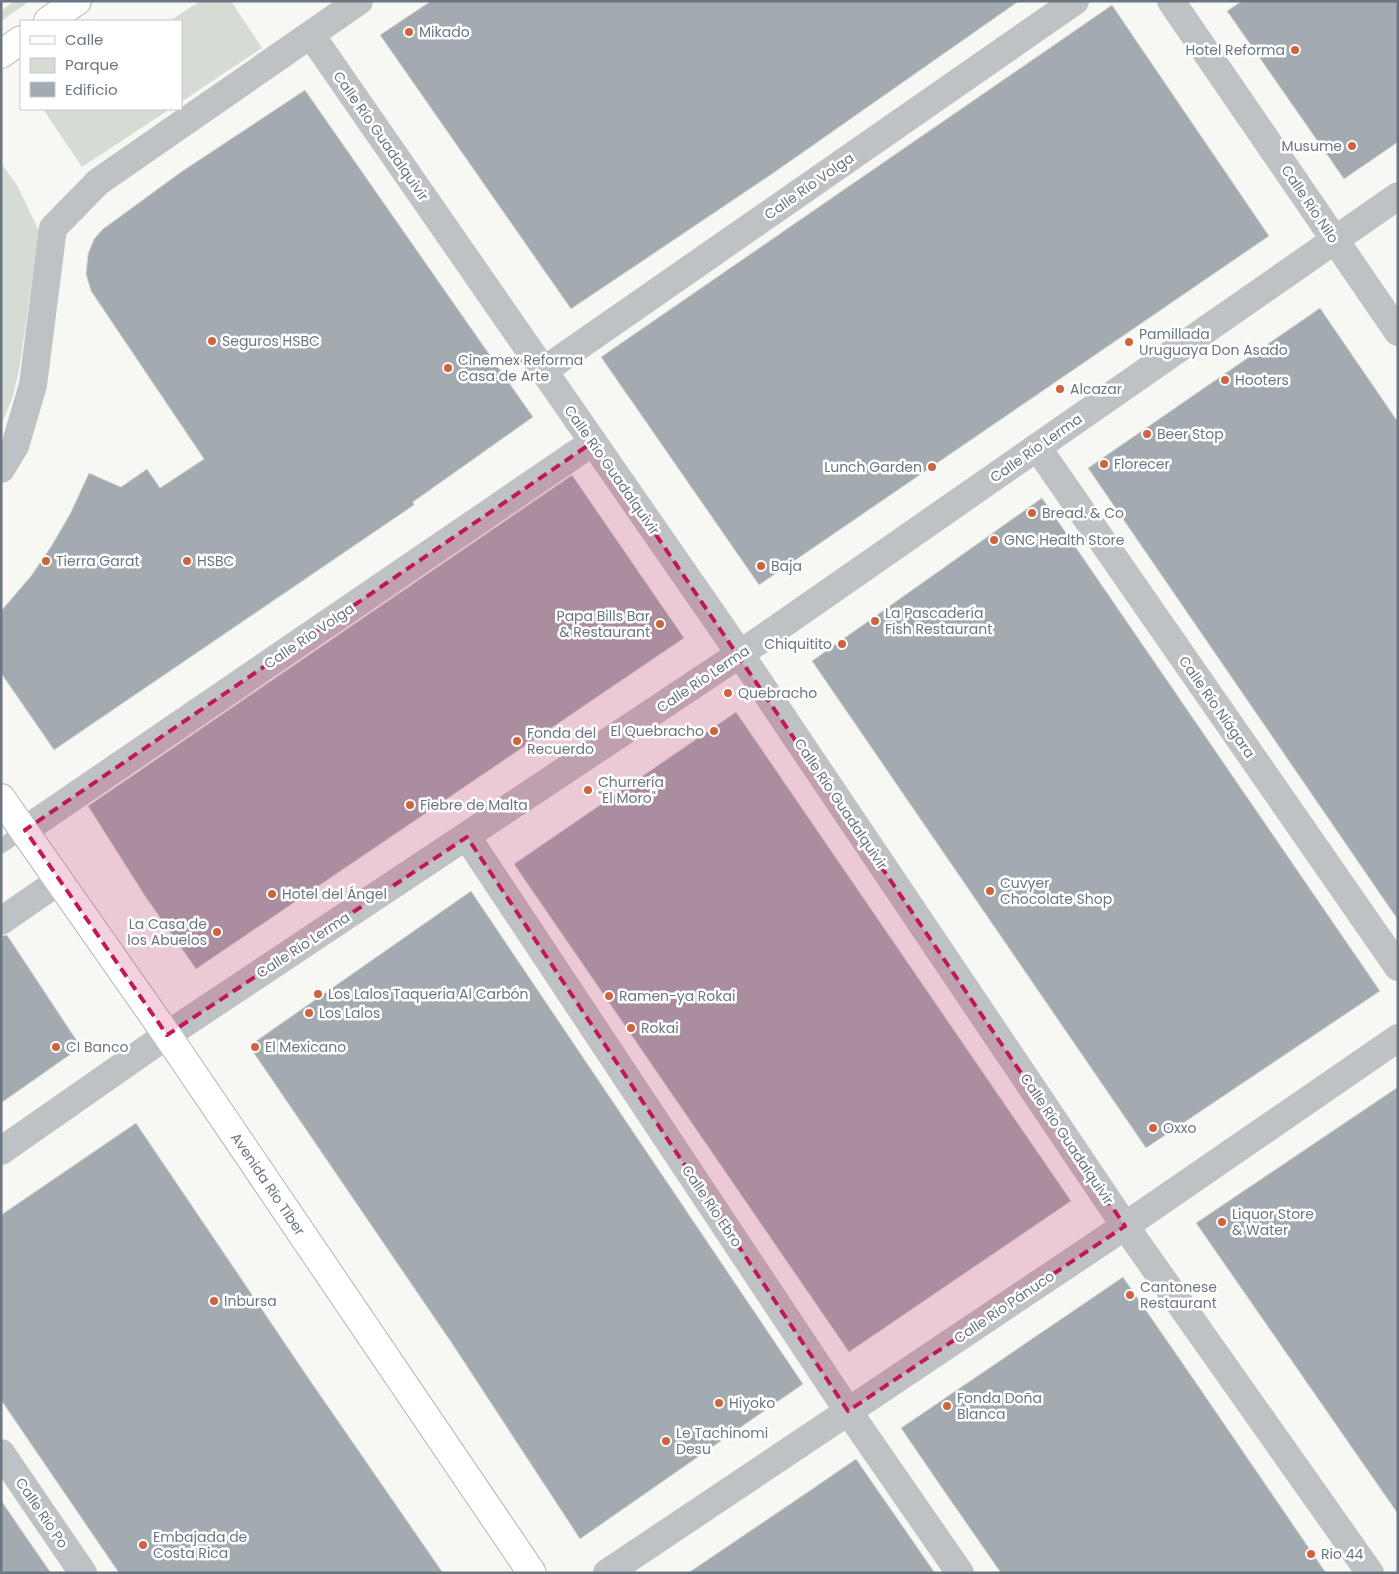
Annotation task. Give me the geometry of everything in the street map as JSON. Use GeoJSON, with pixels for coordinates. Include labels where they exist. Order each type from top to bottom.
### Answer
{"type":"FeatureCollection","features":[{"type":"Feature","properties":{"kind":"main road"},"geometry":{"type":"LineString","coordinates":[[49,20],[77,1]]}},
{"type":"Feature","properties":{"kind":"main road"},"geometry":{"type":"LineString","coordinates":[[1,54],[20,41]]}},
{"type":"Feature","properties":{"kind":"main road","name":"Avenida Río Tíber"},"geometry":{"type":"LineString","coordinates":[[1,798],[167,1035],[532,1573]]}},
{"type":"Feature","properties":{"kind":"street"},"geometry":{"type":"LineString","coordinates":[[1,469],[15,446],[33,386],[53,228],[98,182],[359,1]]}},
{"type":"Feature","properties":{"kind":"street","name":"Calle Río Volga"},"geometry":{"type":"LineString","coordinates":[[543,371],[1075,1]]}},
{"type":"Feature","properties":{"kind":"street","name":"Calle Río Nilo"},"geometry":{"type":"LineString","coordinates":[[1171,1],[1398,332]]}},
{"type":"Feature","properties":{"kind":"street","name":"Calle Río Guadalquivir"},"geometry":{"type":"LineString","coordinates":[[311,35],[740,654],[1125,1226],[1370,1573]]}},
{"type":"Feature","properties":{"kind":"street","name":"Calle Río Lerma"},"geometry":{"type":"LineString","coordinates":[[1,1152],[167,1035],[740,654],[1398,196]]}},
{"type":"Feature","properties":{"kind":"street","name":"Calle Río Volga"},"geometry":{"type":"LineString","coordinates":[[24,830],[593,442]]}},
{"type":"Feature","properties":{"kind":"street","name":"Calle Río Niágara"},"geometry":{"type":"LineString","coordinates":[[1037,447],[1398,967]]}},
{"type":"Feature","properties":{"kind":"street","name":"Calle Río Ebro"},"geometry":{"type":"LineString","coordinates":[[467,837],[848,1411],[960,1573]]}},
{"type":"Feature","properties":{"kind":"street"},"geometry":{"type":"LineString","coordinates":[[1,921],[59,881]]}},
{"type":"Feature","properties":{"kind":"street","name":"Calle Río Pánuco"},"geometry":{"type":"LineString","coordinates":[[607,1573],[1125,1226],[1398,1038]]}},
{"type":"Feature","properties":{"kind":"street","name":"Calle Río Po"},"geometry":{"type":"LineString","coordinates":[[1,1454],[83,1573]]}},
{"type":"Feature","properties":{"kind":"lane"},"geometry":{"type":"LineString","coordinates":[[1,846],[24,830]]}},
{"type":"Feature","properties":{"kind":"highlighted area"},"geometry":{"type":"Polygon","coordinates":[[[593,442],[1125,1226],[848,1411],[467,837],[167,1035],[25,830],[593,442]]]}},
{"type":"Feature","properties":{"kind":"green space"},"geometry":{"type":"Polygon","coordinates":[[[15,1],[30,1],[1,21],[1,11],[15,1]]]}},
{"type":"Feature","properties":{"kind":"green space"},"geometry":{"type":"Polygon","coordinates":[[[200,1],[231,1],[262,48],[182,101],[182,20],[172,20],[200,1]]]}},
{"type":"Feature","properties":{"kind":"green space"},"geometry":{"type":"Polygon","coordinates":[[[44,110],[168,110],[82,167],[44,110]]]}},
{"type":"Feature","properties":{"kind":"green space"},"geometry":{"type":"Polygon","coordinates":[[[1,163],[17,185],[39,231],[20,365],[13,396],[1,426],[1,163]]]}},
{"type":"Feature","properties":{"kind":"building"},"geometry":{"type":"Polygon","coordinates":[[[431,1],[1019,1],[772,174],[571,309],[380,35],[431,1]]]}},
{"type":"Feature","properties":{"kind":"building"},"geometry":{"type":"Polygon","coordinates":[[[1242,1],[1398,1],[1398,142],[1344,179],[1227,11],[1242,1]]]}},
{"type":"Feature","properties":{"kind":"building"},"geometry":{"type":"Polygon","coordinates":[[[1112,5],[1269,236],[759,585],[601,357],[1112,5]]]}},
{"type":"Feature","properties":{"kind":"building"},"geometry":{"type":"Polygon","coordinates":[[[305,90],[533,417],[413,502],[414,505],[54,750],[1,673],[1,611],[31,576],[52,545],[70,514],[89,473],[121,487],[147,469],[160,488],[204,459],[91,291],[86,274],[88,254],[94,239],[103,229],[181,172],[305,90]]]}},
{"type":"Feature","properties":{"kind":"building"},"geometry":{"type":"Polygon","coordinates":[[[1320,308],[1398,422],[1398,920],[1088,468],[1320,308]]]}},
{"type":"Feature","properties":{"kind":"building"},"geometry":{"type":"Polygon","coordinates":[[[572,475],[684,638],[196,969],[145,896],[88,806],[572,475]]]}},
{"type":"Feature","properties":{"kind":"building"},"geometry":{"type":"Polygon","coordinates":[[[1042,498],[1380,991],[1146,1148],[812,661],[1042,498]]]}},
{"type":"Feature","properties":{"kind":"building"},"geometry":{"type":"Polygon","coordinates":[[[736,712],[1071,1201],[849,1352],[514,864],[736,712]]]}},
{"type":"Feature","properties":{"kind":"building"},"geometry":{"type":"Polygon","coordinates":[[[471,891],[803,1384],[580,1539],[453,1345],[249,1046],[471,891]]]}},
{"type":"Feature","properties":{"kind":"building"},"geometry":{"type":"Polygon","coordinates":[[[7,935],[81,1047],[1,1103],[1,936],[7,935]]]}},
{"type":"Feature","properties":{"kind":"building"},"geometry":{"type":"Polygon","coordinates":[[[1398,1087],[1398,1514],[1196,1223],[1398,1087]]]}},
{"type":"Feature","properties":{"kind":"building"},"geometry":{"type":"Polygon","coordinates":[[[136,1123],[443,1573],[119,1573],[1,1400],[1,1215],[136,1123]]]}},
{"type":"Feature","properties":{"kind":"building"},"geometry":{"type":"Polygon","coordinates":[[[1123,1277],[1326,1573],[1001,1573],[942,1488],[901,1428],[1123,1277]]]}},
{"type":"Feature","properties":{"kind":"building"},"geometry":{"type":"Polygon","coordinates":[[[856,1459],[935,1573],[688,1573],[799,1498],[856,1459]]]}},
{"type":"Feature","properties":{"kind":"building"},"geometry":{"type":"Polygon","coordinates":[[[1,1500],[24,1534],[51,1573],[1,1573],[1,1500]]]}},
{"type":"Feature","properties":{"kind":"place","name":"Mikado"},"geometry":{"type":"Point","coordinates":[409,32]}},
{"type":"Feature","properties":{"kind":"place","name":"Hotel Reforma"},"geometry":{"type":"Point","coordinates":[1295,50]}},
{"type":"Feature","properties":{"kind":"place","name":"Musume"},"geometry":{"type":"Point","coordinates":[1352,146]}},
{"type":"Feature","properties":{"kind":"place","name":"Seguros HSBC"},"geometry":{"type":"Point","coordinates":[212,341]}},
{"type":"Feature","properties":{"kind":"place","name":"Pamillada Uruguaya Don Asado"},"geometry":{"type":"Point","coordinates":[1129,342]}},
{"type":"Feature","properties":{"kind":"place","name":"Cinemex Reforma Casa de Arte"},"geometry":{"type":"Point","coordinates":[448,368]}},
{"type":"Feature","properties":{"kind":"place","name":"Hooters"},"geometry":{"type":"Point","coordinates":[1225,380]}},
{"type":"Feature","properties":{"kind":"place","name":"Alcazar"},"geometry":{"type":"Point","coordinates":[1060,389]}},
{"type":"Feature","properties":{"kind":"place","name":"Beer Stop"},"geometry":{"type":"Point","coordinates":[1147,434]}},
{"type":"Feature","properties":{"kind":"place","name":"Florecer"},"geometry":{"type":"Point","coordinates":[1104,464]}},
{"type":"Feature","properties":{"kind":"place","name":"Lunch Garden"},"geometry":{"type":"Point","coordinates":[932,467]}},
{"type":"Feature","properties":{"kind":"place","name":"Bread. & Co"},"geometry":{"type":"Point","coordinates":[1032,513]}},
{"type":"Feature","properties":{"kind":"place","name":"GNC Health Store"},"geometry":{"type":"Point","coordinates":[994,540]}},
{"type":"Feature","properties":{"kind":"place","name":"Tierra Garat"},"geometry":{"type":"Point","coordinates":[46,561]}},
{"type":"Feature","properties":{"kind":"place","name":"HSBC"},"geometry":{"type":"Point","coordinates":[187,561]}},
{"type":"Feature","properties":{"kind":"place","name":"Baja"},"geometry":{"type":"Point","coordinates":[761,566]}},
{"type":"Feature","properties":{"kind":"place","name":"La Pascadería Fish Restaurant"},"geometry":{"type":"Point","coordinates":[875,621]}},
{"type":"Feature","properties":{"kind":"place","name":"Papa Bills Bar & Restaurant"},"geometry":{"type":"Point","coordinates":[660,624]}},
{"type":"Feature","properties":{"kind":"place","name":"Chiquitito"},"geometry":{"type":"Point","coordinates":[842,644]}},
{"type":"Feature","properties":{"kind":"place","name":"Quebracho"},"geometry":{"type":"Point","coordinates":[728,693]}},
{"type":"Feature","properties":{"kind":"place","name":"El Quebracho"},"geometry":{"type":"Point","coordinates":[714,731]}},
{"type":"Feature","properties":{"kind":"place","name":"Fonda del Recuerdo"},"geometry":{"type":"Point","coordinates":[517,741]}},
{"type":"Feature","properties":{"kind":"place","name":"Churrería \"El Moro\""},"geometry":{"type":"Point","coordinates":[588,790]}},
{"type":"Feature","properties":{"kind":"place","name":"Fiebre de Malta"},"geometry":{"type":"Point","coordinates":[410,805]}},
{"type":"Feature","properties":{"kind":"place","name":"Cuvyer Chocolate Shop"},"geometry":{"type":"Point","coordinates":[990,891]}},
{"type":"Feature","properties":{"kind":"place","name":"Hotel del Ángel"},"geometry":{"type":"Point","coordinates":[272,894]}},
{"type":"Feature","properties":{"kind":"place","name":"La Casa de los Abuelos"},"geometry":{"type":"Point","coordinates":[217,932]}},
{"type":"Feature","properties":{"kind":"place","name":"Los Lalos Taqueria Al Carbón"},"geometry":{"type":"Point","coordinates":[318,994]}},
{"type":"Feature","properties":{"kind":"place","name":"Ramen-ya Rokai"},"geometry":{"type":"Point","coordinates":[609,996]}},
{"type":"Feature","properties":{"kind":"place","name":"Los Lalos"},"geometry":{"type":"Point","coordinates":[309,1013]}},
{"type":"Feature","properties":{"kind":"place","name":"Rokai"},"geometry":{"type":"Point","coordinates":[631,1028]}},
{"type":"Feature","properties":{"kind":"place","name":"CI Banco"},"geometry":{"type":"Point","coordinates":[56,1047]}},
{"type":"Feature","properties":{"kind":"place","name":"El Mexicano"},"geometry":{"type":"Point","coordinates":[255,1047]}},
{"type":"Feature","properties":{"kind":"place","name":"Oxxo"},"geometry":{"type":"Point","coordinates":[1153,1128]}},
{"type":"Feature","properties":{"kind":"place","name":"Liquor Store & Water"},"geometry":{"type":"Point","coordinates":[1222,1222]}},
{"type":"Feature","properties":{"kind":"place","name":"Cantonese Restaurant"},"geometry":{"type":"Point","coordinates":[1130,1295]}},
{"type":"Feature","properties":{"kind":"place","name":"Inbursa"},"geometry":{"type":"Point","coordinates":[214,1301]}},
{"type":"Feature","properties":{"kind":"place","name":"Hiyoko"},"geometry":{"type":"Point","coordinates":[719,1403]}},
{"type":"Feature","properties":{"kind":"place","name":"Fonda Doña Blanca"},"geometry":{"type":"Point","coordinates":[947,1406]}},
{"type":"Feature","properties":{"kind":"place","name":"Le Tachinomi Desu"},"geometry":{"type":"Point","coordinates":[666,1441]}},
{"type":"Feature","properties":{"kind":"place","name":"Embajada de Costa Rica"},"geometry":{"type":"Point","coordinates":[143,1545]}},
{"type":"Feature","properties":{"kind":"place","name":"Rio 44"},"geometry":{"type":"Point","coordinates":[1311,1554]}}]}
